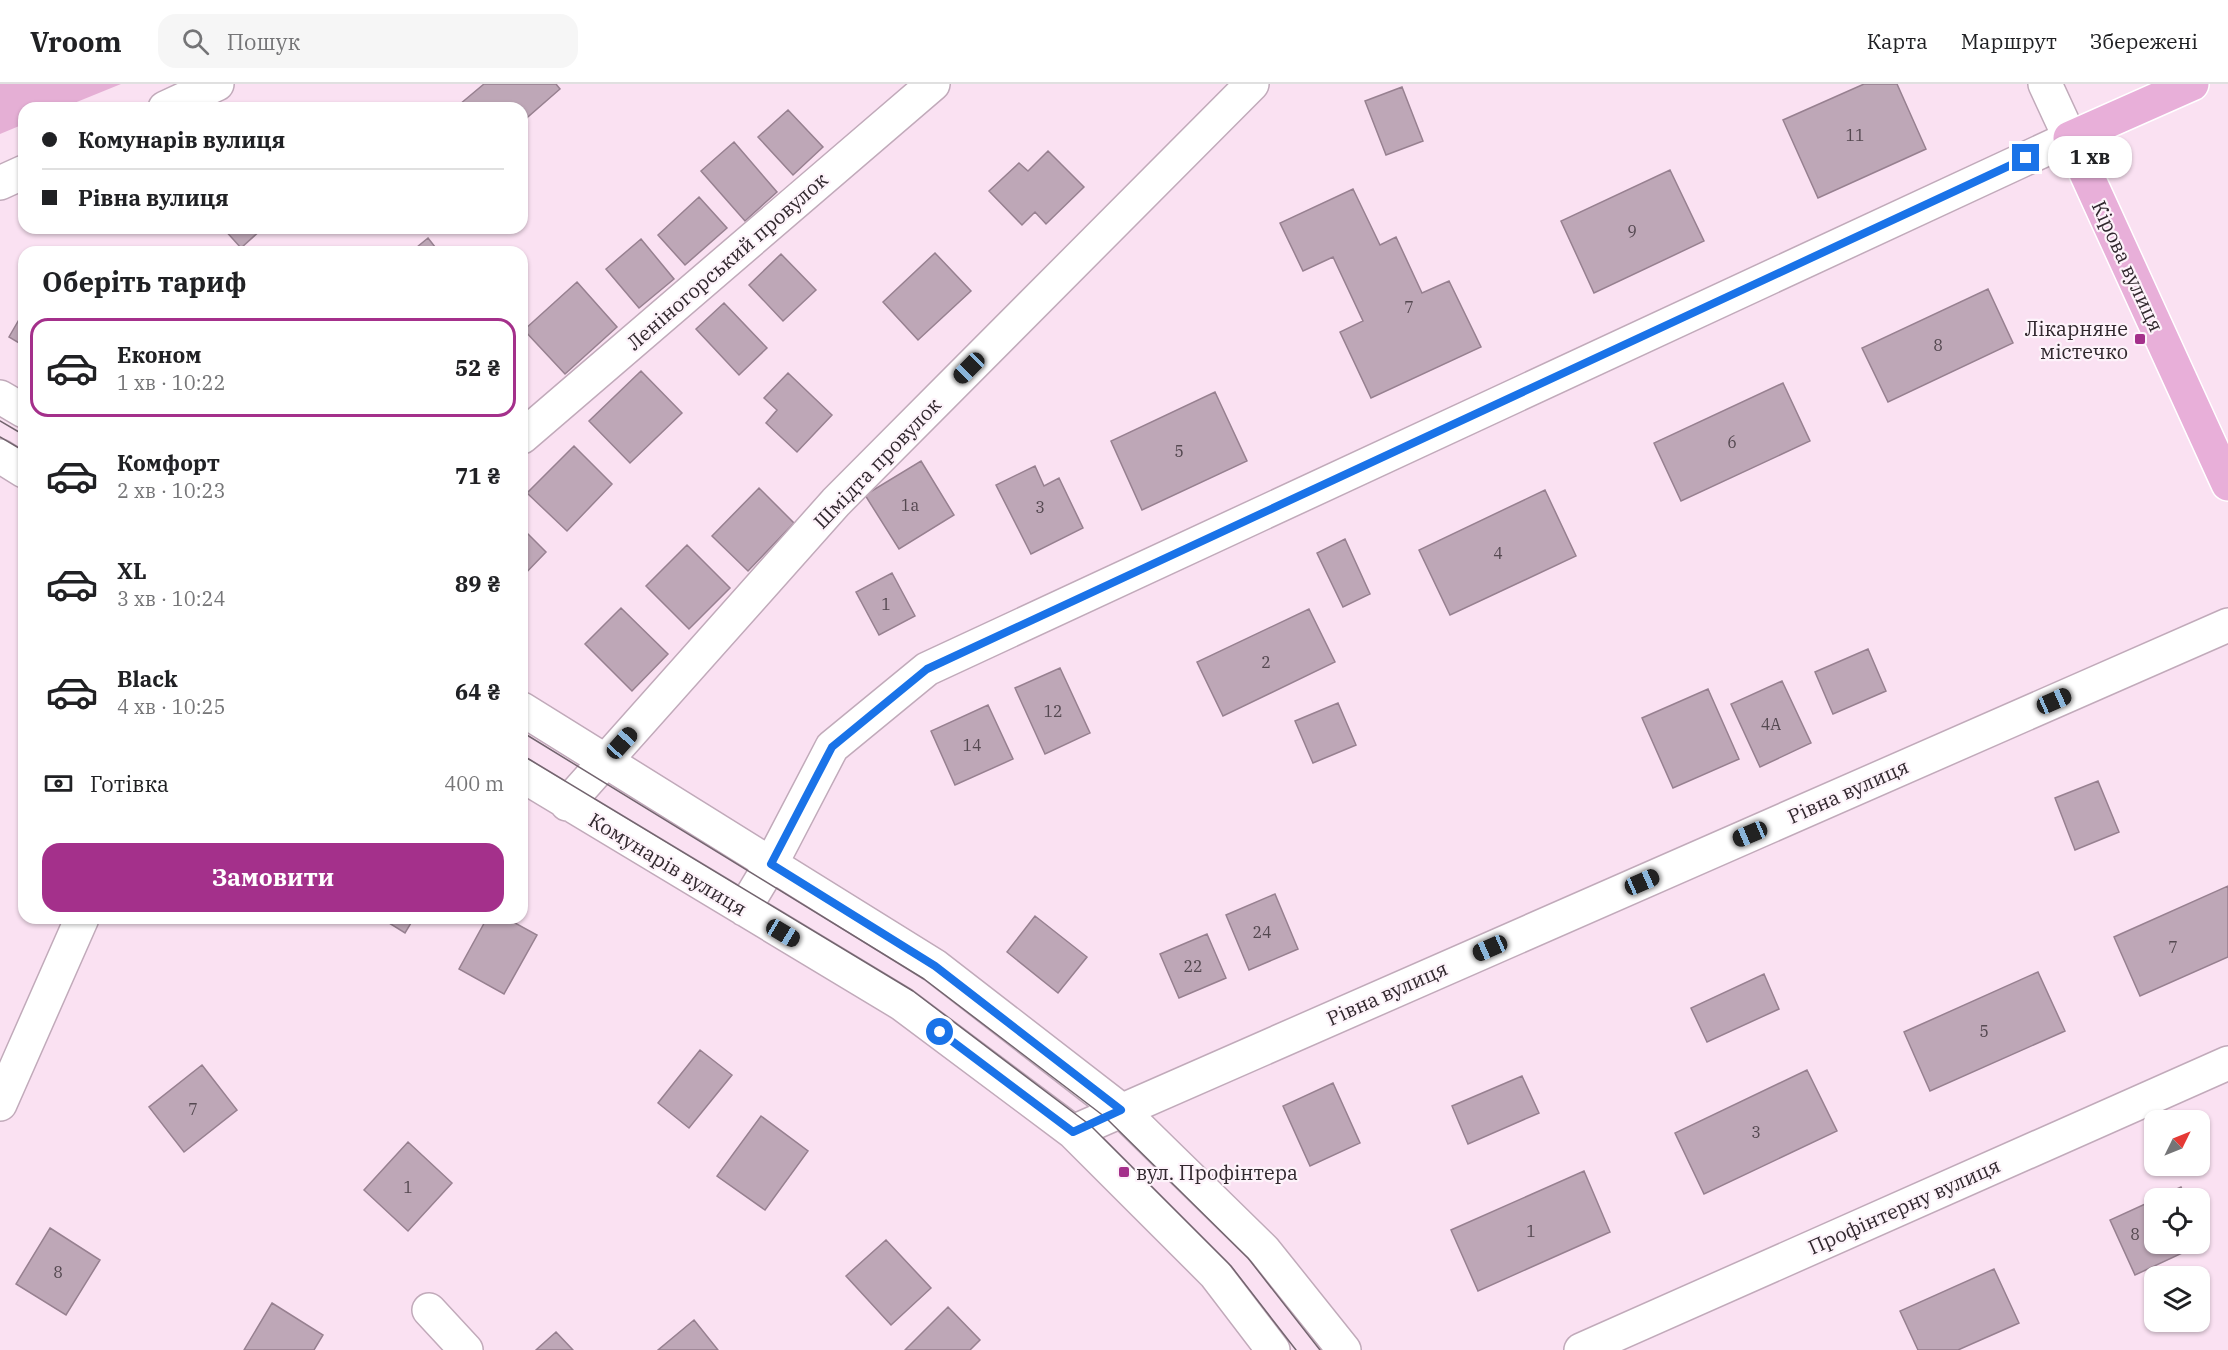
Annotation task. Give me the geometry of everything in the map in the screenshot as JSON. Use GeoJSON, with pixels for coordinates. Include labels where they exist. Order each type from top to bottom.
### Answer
{"type":"FeatureCollection","features":[{"type":"Feature","properties":{"kind":"main road"},"geometry":{"type":"LineString","coordinates":[[2070,138],[2192,84]]}},
{"type":"Feature","properties":{"kind":"main road","name":"Кірова вулиця"},"geometry":{"type":"LineString","coordinates":[[2070,138],[2228,484]]}},
{"type":"Feature","properties":{"kind":"street"},"geometry":{"type":"LineString","coordinates":[[178,102],[217,84]]}},
{"type":"Feature","properties":{"kind":"street","name":"Леніногорський провулок"},"geometry":{"type":"LineString","coordinates":[[528,432],[933,84]]}},
{"type":"Feature","properties":{"kind":"street","name":"Шмідта провулок"},"geometry":{"type":"LineString","coordinates":[[567,804],[836,502],[1252,84]]}},
{"type":"Feature","properties":{"kind":"street"},"geometry":{"type":"LineString","coordinates":[[744,909],[771,864],[832,747],[927,669],[2070,138],[2045,84]]}},
{"type":"Feature","properties":{"kind":"street"},"geometry":{"type":"LineString","coordinates":[[0,183],[18,175]]}},
{"type":"Feature","properties":{"kind":"street"},"geometry":{"type":"LineString","coordinates":[[0,397],[18,408]]}},
{"type":"Feature","properties":{"kind":"street"},"geometry":{"type":"LineString","coordinates":[[0,456],[18,467]]}},
{"type":"Feature","properties":{"kind":"street","name":"Рівна вулиця"},"geometry":{"type":"LineString","coordinates":[[1073,1132],[2228,625]]}},
{"type":"Feature","properties":{"kind":"street"},"geometry":{"type":"LineString","coordinates":[[528,713],[935,966],[1121,1110],[1264,1250],[1344,1350]]}},
{"type":"Feature","properties":{"kind":"street","name":"Комунарів вулиця"},"geometry":{"type":"LineString","coordinates":[[528,779],[902,1004],[1073,1132],[1215,1274],[1273,1350]]}},
{"type":"Feature","properties":{"kind":"street"},"geometry":{"type":"LineString","coordinates":[[0,1104],[79,924]]}},
{"type":"Feature","properties":{"kind":"street","name":"Профінтерну вулиця"},"geometry":{"type":"LineString","coordinates":[[1581,1350],[2228,1063]]}},
{"type":"Feature","properties":{"kind":"street"},"geometry":{"type":"LineString","coordinates":[[429,1310],[466,1350]]}},
{"type":"Feature","properties":{"kind":"shaded area"},"geometry":{"type":"Polygon","coordinates":[[[0,84],[121,84],[77,102],[18,102],[18,126],[0,134],[0,84]]]}},
{"type":"Feature","properties":{"kind":"building"},"geometry":{"type":"Polygon","coordinates":[[[484,84],[556,84],[560,89],[528,117],[528,102],[462,102],[484,84]]]}},
{"type":"Feature","properties":{"kind":"building"},"geometry":{"type":"Polygon","coordinates":[[[1864,84],[1897,84],[1926,149],[1818,198],[1783,120],[1864,84]]]}},
{"type":"Feature","properties":{"kind":"building"},"geometry":{"type":"Polygon","coordinates":[[[1402,87],[1423,141],[1386,155],[1365,101],[1402,87]]]}},
{"type":"Feature","properties":{"kind":"building"},"geometry":{"type":"Polygon","coordinates":[[[788,110],[823,147],[793,175],[758,137],[788,110]]]}},
{"type":"Feature","properties":{"kind":"building"},"geometry":{"type":"Polygon","coordinates":[[[734,142],[777,192],[745,221],[701,171],[734,142]]]}},
{"type":"Feature","properties":{"kind":"building"},"geometry":{"type":"Polygon","coordinates":[[[1048,151],[1084,187],[1046,224],[1035,212],[1022,225],[989,191],[1019,163],[1028,171],[1048,151]]]}},
{"type":"Feature","properties":{"kind":"building"},"geometry":{"type":"Polygon","coordinates":[[[1670,170],[1704,241],[1594,293],[1561,221],[1670,170]]]}},
{"type":"Feature","properties":{"kind":"building"},"geometry":{"type":"Polygon","coordinates":[[[1353,189],[1380,245],[1396,237],[1422,293],[1449,281],[1481,347],[1371,398],[1340,332],[1363,321],[1333,257],[1303,271],[1280,223],[1353,189]]]}},
{"type":"Feature","properties":{"kind":"building"},"geometry":{"type":"Polygon","coordinates":[[[699,197],[727,228],[685,265],[658,235],[699,197]]]}},
{"type":"Feature","properties":{"kind":"building"},"geometry":{"type":"Polygon","coordinates":[[[228,234],[256,234],[243,246],[239,246],[228,234]]]}},
{"type":"Feature","properties":{"kind":"building"},"geometry":{"type":"Polygon","coordinates":[[[428,238],[434,246],[418,246],[428,238]]]}},
{"type":"Feature","properties":{"kind":"building"},"geometry":{"type":"Polygon","coordinates":[[[641,239],[674,279],[639,308],[606,269],[641,239]]]}},
{"type":"Feature","properties":{"kind":"building"},"geometry":{"type":"Polygon","coordinates":[[[935,253],[971,291],[918,340],[883,302],[935,253]]]}},
{"type":"Feature","properties":{"kind":"building"},"geometry":{"type":"Polygon","coordinates":[[[781,254],[816,290],[783,321],[749,285],[781,254]]]}},
{"type":"Feature","properties":{"kind":"building"},"geometry":{"type":"Polygon","coordinates":[[[577,282],[617,327],[565,374],[528,334],[528,326],[577,282]]]}},
{"type":"Feature","properties":{"kind":"building"},"geometry":{"type":"Polygon","coordinates":[[[1988,289],[2013,343],[1888,402],[1862,348],[1988,289]]]}},
{"type":"Feature","properties":{"kind":"building"},"geometry":{"type":"Polygon","coordinates":[[[724,303],[767,348],[739,375],[696,329],[724,303]]]}},
{"type":"Feature","properties":{"kind":"building"},"geometry":{"type":"Polygon","coordinates":[[[18,321],[18,342],[9,337],[18,321]]]}},
{"type":"Feature","properties":{"kind":"building"},"geometry":{"type":"Polygon","coordinates":[[[641,371],[682,413],[630,463],[589,421],[641,371]]]}},
{"type":"Feature","properties":{"kind":"building"},"geometry":{"type":"Polygon","coordinates":[[[788,373],[832,415],[797,452],[766,423],[777,410],[764,398],[788,373]]]}},
{"type":"Feature","properties":{"kind":"building"},"geometry":{"type":"Polygon","coordinates":[[[1783,383],[1810,441],[1681,501],[1654,443],[1783,383]]]}},
{"type":"Feature","properties":{"kind":"building"},"geometry":{"type":"Polygon","coordinates":[[[1215,392],[1247,461],[1142,510],[1111,441],[1215,392]]]}},
{"type":"Feature","properties":{"kind":"building"},"geometry":{"type":"Polygon","coordinates":[[[574,446],[612,484],[567,531],[528,492],[574,446]]]}},
{"type":"Feature","properties":{"kind":"building"},"geometry":{"type":"Polygon","coordinates":[[[921,461],[954,515],[899,549],[865,495],[921,461]]]}},
{"type":"Feature","properties":{"kind":"building"},"geometry":{"type":"Polygon","coordinates":[[[1035,466],[1044,486],[1059,478],[1083,528],[1031,554],[996,485],[1035,466]]]}},
{"type":"Feature","properties":{"kind":"building"},"geometry":{"type":"Polygon","coordinates":[[[759,488],[794,523],[748,571],[712,536],[759,488]]]}},
{"type":"Feature","properties":{"kind":"building"},"geometry":{"type":"Polygon","coordinates":[[[1545,490],[1576,556],[1450,615],[1419,550],[1545,490]]]}},
{"type":"Feature","properties":{"kind":"building"},"geometry":{"type":"Polygon","coordinates":[[[528,534],[546,552],[528,571],[528,534]]]}},
{"type":"Feature","properties":{"kind":"building"},"geometry":{"type":"Polygon","coordinates":[[[1345,539],[1370,594],[1343,607],[1317,553],[1345,539]]]}},
{"type":"Feature","properties":{"kind":"building"},"geometry":{"type":"Polygon","coordinates":[[[687,545],[730,588],[689,629],[646,586],[687,545]]]}},
{"type":"Feature","properties":{"kind":"building"},"geometry":{"type":"Polygon","coordinates":[[[892,573],[915,616],[879,635],[856,592],[892,573]]]}},
{"type":"Feature","properties":{"kind":"building"},"geometry":{"type":"Polygon","coordinates":[[[621,608],[668,654],[632,691],[585,644],[621,608]]]}},
{"type":"Feature","properties":{"kind":"building"},"geometry":{"type":"Polygon","coordinates":[[[1309,609],[1335,662],[1223,716],[1197,662],[1309,609]]]}},
{"type":"Feature","properties":{"kind":"building"},"geometry":{"type":"Polygon","coordinates":[[[1868,649],[1886,691],[1833,714],[1815,672],[1868,649]]]}},
{"type":"Feature","properties":{"kind":"building"},"geometry":{"type":"Polygon","coordinates":[[[1060,668],[1090,733],[1045,754],[1015,688],[1060,668]]]}},
{"type":"Feature","properties":{"kind":"building"},"geometry":{"type":"Polygon","coordinates":[[[1782,681],[1811,743],[1760,767],[1731,704],[1782,681]]]}},
{"type":"Feature","properties":{"kind":"building"},"geometry":{"type":"Polygon","coordinates":[[[1708,689],[1739,759],[1673,788],[1642,718],[1708,689]]]}},
{"type":"Feature","properties":{"kind":"building"},"geometry":{"type":"Polygon","coordinates":[[[1338,703],[1356,745],[1313,763],[1295,721],[1338,703]]]}},
{"type":"Feature","properties":{"kind":"building"},"geometry":{"type":"Polygon","coordinates":[[[988,705],[1013,759],[955,785],[931,731],[988,705]]]}},
{"type":"Feature","properties":{"kind":"building"},"geometry":{"type":"Polygon","coordinates":[[[2098,781],[2119,832],[2075,850],[2055,798],[2098,781]]]}},
{"type":"Feature","properties":{"kind":"building"},"geometry":{"type":"Polygon","coordinates":[[[2228,886],[2228,957],[2140,996],[2114,937],[2228,886]]]}},
{"type":"Feature","properties":{"kind":"building"},"geometry":{"type":"Polygon","coordinates":[[[1275,894],[1298,949],[1249,970],[1226,915],[1275,894]]]}},
{"type":"Feature","properties":{"kind":"building"},"geometry":{"type":"Polygon","coordinates":[[[1035,916],[1087,957],[1058,993],[1007,952],[1035,916]]]}},
{"type":"Feature","properties":{"kind":"building"},"geometry":{"type":"Polygon","coordinates":[[[391,924],[410,924],[405,933],[391,924]]]}},
{"type":"Feature","properties":{"kind":"building"},"geometry":{"type":"Polygon","coordinates":[[[484,924],[517,924],[537,935],[504,994],[459,969],[484,924]]]}},
{"type":"Feature","properties":{"kind":"building"},"geometry":{"type":"Polygon","coordinates":[[[1207,934],[1226,978],[1179,998],[1160,954],[1207,934]]]}},
{"type":"Feature","properties":{"kind":"building"},"geometry":{"type":"Polygon","coordinates":[[[2038,972],[2065,1031],[1930,1091],[1904,1032],[2038,972]]]}},
{"type":"Feature","properties":{"kind":"building"},"geometry":{"type":"Polygon","coordinates":[[[1764,974],[1779,1009],[1707,1042],[1691,1008],[1764,974]]]}},
{"type":"Feature","properties":{"kind":"building"},"geometry":{"type":"Polygon","coordinates":[[[700,1050],[732,1075],[689,1128],[658,1103],[700,1050]]]}},
{"type":"Feature","properties":{"kind":"building"},"geometry":{"type":"Polygon","coordinates":[[[202,1065],[237,1110],[184,1152],[149,1107],[202,1065]]]}},
{"type":"Feature","properties":{"kind":"building"},"geometry":{"type":"Polygon","coordinates":[[[1807,1070],[1837,1131],[1704,1194],[1675,1133],[1807,1070]]]}},
{"type":"Feature","properties":{"kind":"building"},"geometry":{"type":"Polygon","coordinates":[[[1522,1076],[1539,1113],[1468,1144],[1452,1106],[1522,1076]]]}},
{"type":"Feature","properties":{"kind":"building"},"geometry":{"type":"Polygon","coordinates":[[[1333,1083],[1360,1143],[1310,1166],[1283,1106],[1333,1083]]]}},
{"type":"Feature","properties":{"kind":"building"},"geometry":{"type":"Polygon","coordinates":[[[761,1116],[808,1151],[765,1210],[717,1176],[761,1116]]]}},
{"type":"Feature","properties":{"kind":"building"},"geometry":{"type":"Polygon","coordinates":[[[408,1142],[452,1183],[408,1231],[364,1190],[408,1142]]]}},
{"type":"Feature","properties":{"kind":"building"},"geometry":{"type":"Polygon","coordinates":[[[1584,1171],[1610,1232],[1478,1291],[1451,1230],[1584,1171]]]}},
{"type":"Feature","properties":{"kind":"building"},"geometry":{"type":"Polygon","coordinates":[[[2144,1205],[2144,1254],[2180,1254],[2154,1266],[2144,1266],[2144,1271],[2135,1275],[2110,1220],[2144,1205]]]}},
{"type":"Feature","properties":{"kind":"building"},"geometry":{"type":"Polygon","coordinates":[[[50,1228],[100,1260],[66,1315],[16,1284],[50,1228]]]}},
{"type":"Feature","properties":{"kind":"building"},"geometry":{"type":"Polygon","coordinates":[[[886,1240],[931,1288],[891,1325],[846,1276],[886,1240]]]}},
{"type":"Feature","properties":{"kind":"building"},"geometry":{"type":"Polygon","coordinates":[[[1994,1269],[2019,1323],[1958,1350],[1918,1350],[1900,1311],[1994,1269]]]}},
{"type":"Feature","properties":{"kind":"building"},"geometry":{"type":"Polygon","coordinates":[[[272,1303],[323,1335],[314,1350],[244,1350],[272,1303]]]}},
{"type":"Feature","properties":{"kind":"building"},"geometry":{"type":"Polygon","coordinates":[[[948,1307],[980,1340],[970,1350],[905,1350],[948,1307]]]}},
{"type":"Feature","properties":{"kind":"building"},"geometry":{"type":"Polygon","coordinates":[[[694,1320],[718,1350],[658,1350],[694,1320]]]}},
{"type":"Feature","properties":{"kind":"building"},"geometry":{"type":"Polygon","coordinates":[[[556,1332],[573,1350],[536,1350],[556,1332]]]}},
{"type":"Feature","properties":{"kind":"tram line"},"geometry":{"type":"LineString","coordinates":[[0,421],[18,432]]}},
{"type":"Feature","properties":{"kind":"tram line"},"geometry":{"type":"LineString","coordinates":[[0,437],[18,448]]}},
{"type":"Feature","properties":{"kind":"tram line"},"geometry":{"type":"LineString","coordinates":[[528,736],[924,979],[1105,1117],[1248,1258],[1320,1350]]}},
{"type":"Feature","properties":{"kind":"tram line"},"geometry":{"type":"LineString","coordinates":[[528,759],[913,991],[1090,1125],[1231,1266],[1296,1350]]}},
{"type":"Feature","properties":{"kind":"place","name":"Лікарняне містечко"},"geometry":{"type":"Point","coordinates":[2140,339]}},
{"type":"Feature","properties":{"kind":"place","name":"вул. Профінтера"},"geometry":{"type":"Point","coordinates":[1124,1172]}},
{"type":"Feature","properties":{"kind":"route"},"geometry":{"type":"LineString","coordinates":[[940,1032],[1073,1132],[1121,1110],[935,966],[771,864],[832,747],[927,669],[2026,158]]}}]}
